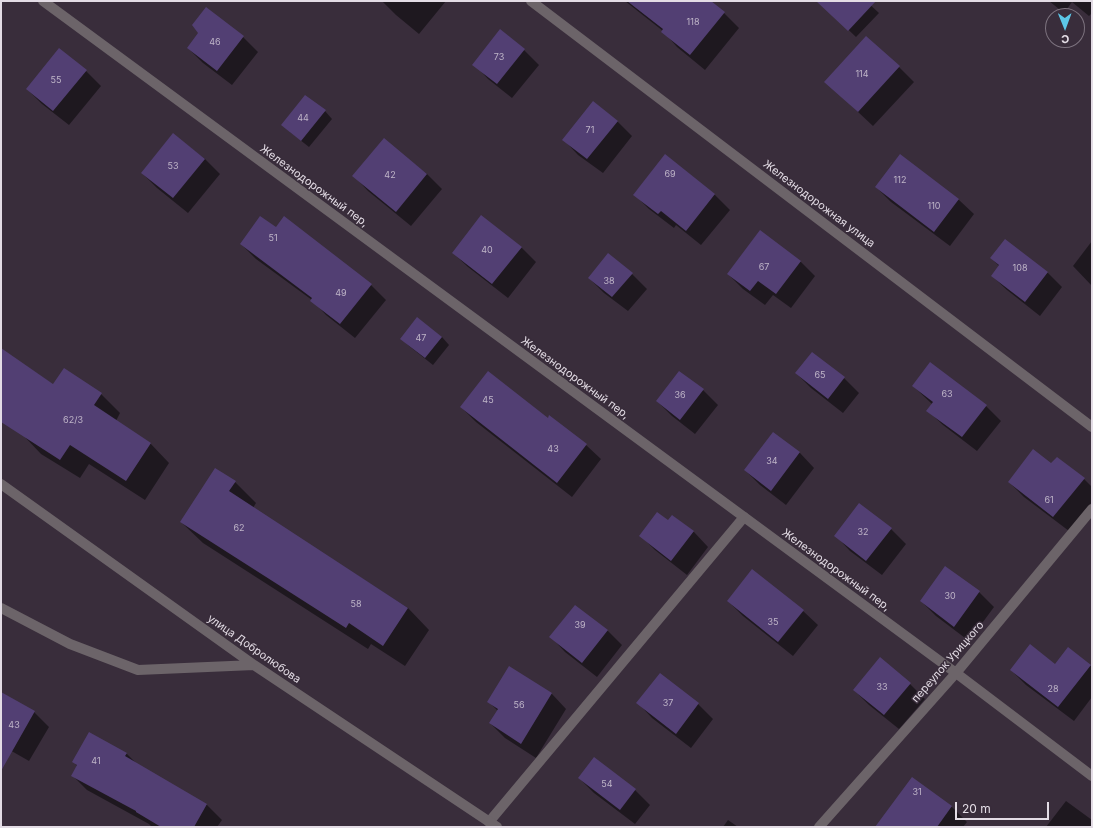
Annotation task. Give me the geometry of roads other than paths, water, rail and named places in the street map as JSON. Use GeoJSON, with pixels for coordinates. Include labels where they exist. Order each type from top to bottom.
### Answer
{"type":"FeatureCollection","features":[{"type":"Feature","properties":{"kind":"street","name":"Железнодорожный пер,"},"geometry":{"type":"LineString","coordinates":[[43,1],[956,673],[1092,776]]}},
{"type":"Feature","properties":{"kind":"street","name":"Железнодорожная улица"},"geometry":{"type":"LineString","coordinates":[[531,1],[1092,427]]}},
{"type":"Feature","properties":{"kind":"street","name":"улица Добролюбова"},"geometry":{"type":"LineString","coordinates":[[1,484],[254,665],[493,824]]}},
{"type":"Feature","properties":{"kind":"street","name":"переулок Урицкого"},"geometry":{"type":"LineString","coordinates":[[819,827],[956,673],[1092,509]]}},
{"type":"Feature","properties":{"kind":"street"},"geometry":{"type":"LineString","coordinates":[[493,824],[744,517]]}},
{"type":"Feature","properties":{"kind":"street"},"geometry":{"type":"LineString","coordinates":[[1,608],[70,644],[138,670],[254,665]]}}]}
